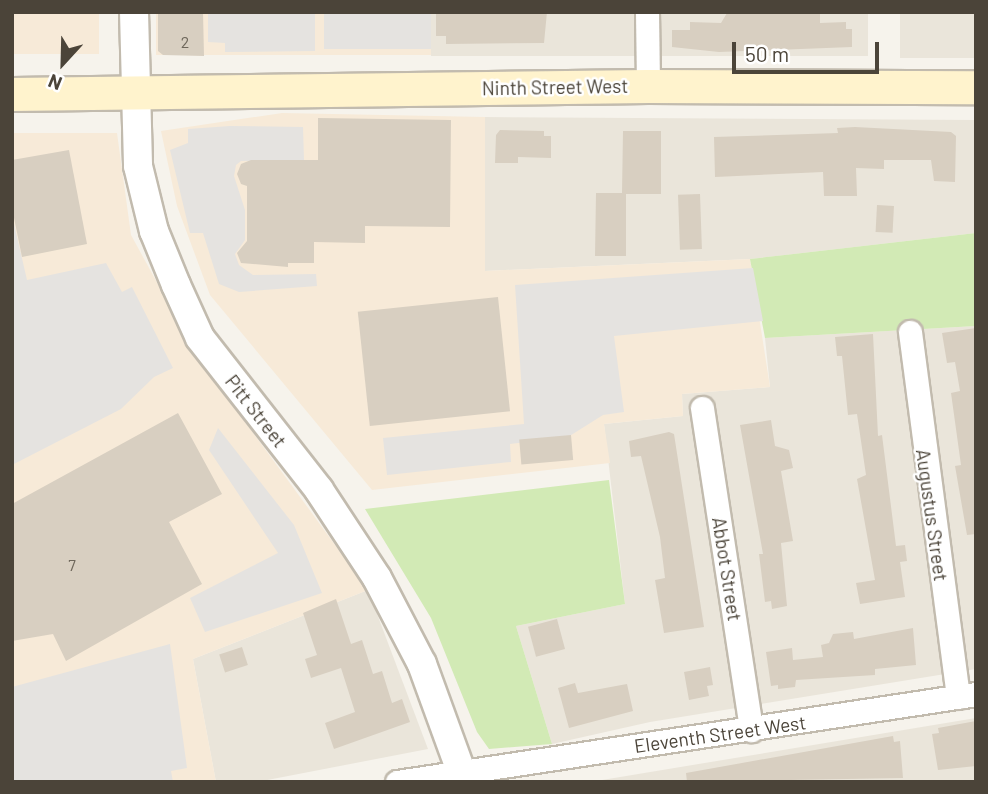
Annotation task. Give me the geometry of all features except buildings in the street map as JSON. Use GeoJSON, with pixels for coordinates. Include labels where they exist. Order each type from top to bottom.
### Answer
{"type":"FeatureCollection","features":[{"type":"Feature","properties":{"kind":"main road","name":"Ninth Street West"},"geometry":{"type":"LineString","coordinates":[[12,94],[648,86],[976,87]]}},
{"type":"Feature","properties":{"kind":"street","name":"Pitt Street"},"geometry":{"type":"LineString","coordinates":[[134,12],[138,166],[154,230],[200,338],[319,490],[377,578],[422,664],[464,776]]}},
{"type":"Feature","properties":{"kind":"street"},"geometry":{"type":"LineString","coordinates":[[647,12],[648,86]]}},
{"type":"Feature","properties":{"kind":"street","name":"Augustus Street"},"geometry":{"type":"LineString","coordinates":[[909,332],[967,695]]}},
{"type":"Feature","properties":{"kind":"street","name":"Abbot Street"},"geometry":{"type":"LineString","coordinates":[[702,408],[751,730]]}},
{"type":"Feature","properties":{"kind":"street","name":"Eleventh Street West"},"geometry":{"type":"LineString","coordinates":[[397,782],[464,776],[967,695]]}},
{"type":"Feature","properties":{"kind":"shaded area"},"geometry":{"type":"Polygon","coordinates":[[[12,12],[99,12],[99,54],[12,54],[12,12]]]}},
{"type":"Feature","properties":{"kind":"shaded area"},"geometry":{"type":"Polygon","coordinates":[[[156,12],[431,12],[431,55],[156,55],[156,12]]]}},
{"type":"Feature","properties":{"kind":"shaded area"},"geometry":{"type":"Polygon","coordinates":[[[208,12],[315,12],[315,51],[225,52],[225,43],[208,42],[208,12]]]}},
{"type":"Feature","properties":{"kind":"shaded area"},"geometry":{"type":"Polygon","coordinates":[[[324,12],[431,12],[431,49],[324,49],[324,12]]]}},
{"type":"Feature","properties":{"kind":"shaded area"},"geometry":{"type":"Polygon","coordinates":[[[431,12],[868,12],[868,56],[431,56],[431,12]]]}},
{"type":"Feature","properties":{"kind":"shaded area"},"geometry":{"type":"Polygon","coordinates":[[[900,12],[976,12],[976,58],[900,58],[900,12]]]}},
{"type":"Feature","properties":{"kind":"shaded area"},"geometry":{"type":"Polygon","coordinates":[[[282,113],[485,117],[485,271],[750,259],[770,387],[682,394],[683,416],[604,424],[610,463],[372,490],[210,295],[177,206],[161,131],[282,113]]]}},
{"type":"Feature","properties":{"kind":"shaded area"},"geometry":{"type":"Polygon","coordinates":[[[485,117],[976,120],[976,233],[750,259],[485,271],[485,117]]]}},
{"type":"Feature","properties":{"kind":"shaded area"},"geometry":{"type":"Polygon","coordinates":[[[230,126],[303,127],[304,160],[241,161],[236,165],[234,176],[245,210],[245,240],[235,254],[239,265],[253,275],[316,274],[317,286],[239,292],[219,284],[203,233],[190,233],[170,150],[188,143],[188,129],[230,126]]]}},
{"type":"Feature","properties":{"kind":"shaded area"},"geometry":{"type":"Polygon","coordinates":[[[12,133],[117,133],[131,235],[177,319],[219,386],[368,590],[193,659],[216,782],[12,782],[12,133]]]}},
{"type":"Feature","properties":{"kind":"shaded area"},"geometry":{"type":"Polygon","coordinates":[[[12,215],[27,280],[106,263],[122,292],[132,287],[173,368],[154,377],[121,409],[12,465],[12,215]]]}},
{"type":"Feature","properties":{"kind":"shaded area"},"geometry":{"type":"Polygon","coordinates":[[[753,268],[763,321],[614,336],[624,412],[603,415],[568,437],[510,444],[511,462],[387,475],[383,438],[524,424],[515,285],[753,268]]]}},
{"type":"Feature","properties":{"kind":"shaded area"},"geometry":{"type":"Polygon","coordinates":[[[976,326],[976,669],[650,722],[552,744],[516,626],[625,604],[604,424],[683,416],[682,394],[770,387],[765,338],[976,326]]]}},
{"type":"Feature","properties":{"kind":"shaded area"},"geometry":{"type":"Polygon","coordinates":[[[218,428],[294,525],[322,593],[205,632],[190,598],[278,553],[209,450],[218,428]]]}},
{"type":"Feature","properties":{"kind":"shaded area"},"geometry":{"type":"Polygon","coordinates":[[[368,590],[428,749],[257,782],[216,782],[193,659],[368,590]]]}},
{"type":"Feature","properties":{"kind":"shaded area"},"geometry":{"type":"Polygon","coordinates":[[[170,644],[187,768],[171,771],[173,782],[12,782],[12,687],[170,644]]]}},
{"type":"Feature","properties":{"kind":"shaded area"},"geometry":{"type":"Polygon","coordinates":[[[976,718],[976,782],[590,782],[976,718]]]}},
{"type":"Feature","properties":{"kind":"green space"},"geometry":{"type":"Polygon","coordinates":[[[976,233],[976,326],[765,338],[750,259],[976,233]]]}},
{"type":"Feature","properties":{"kind":"green space"},"geometry":{"type":"Polygon","coordinates":[[[609,480],[625,604],[516,626],[552,744],[489,749],[477,732],[431,618],[365,509],[609,480]]]}}]}
